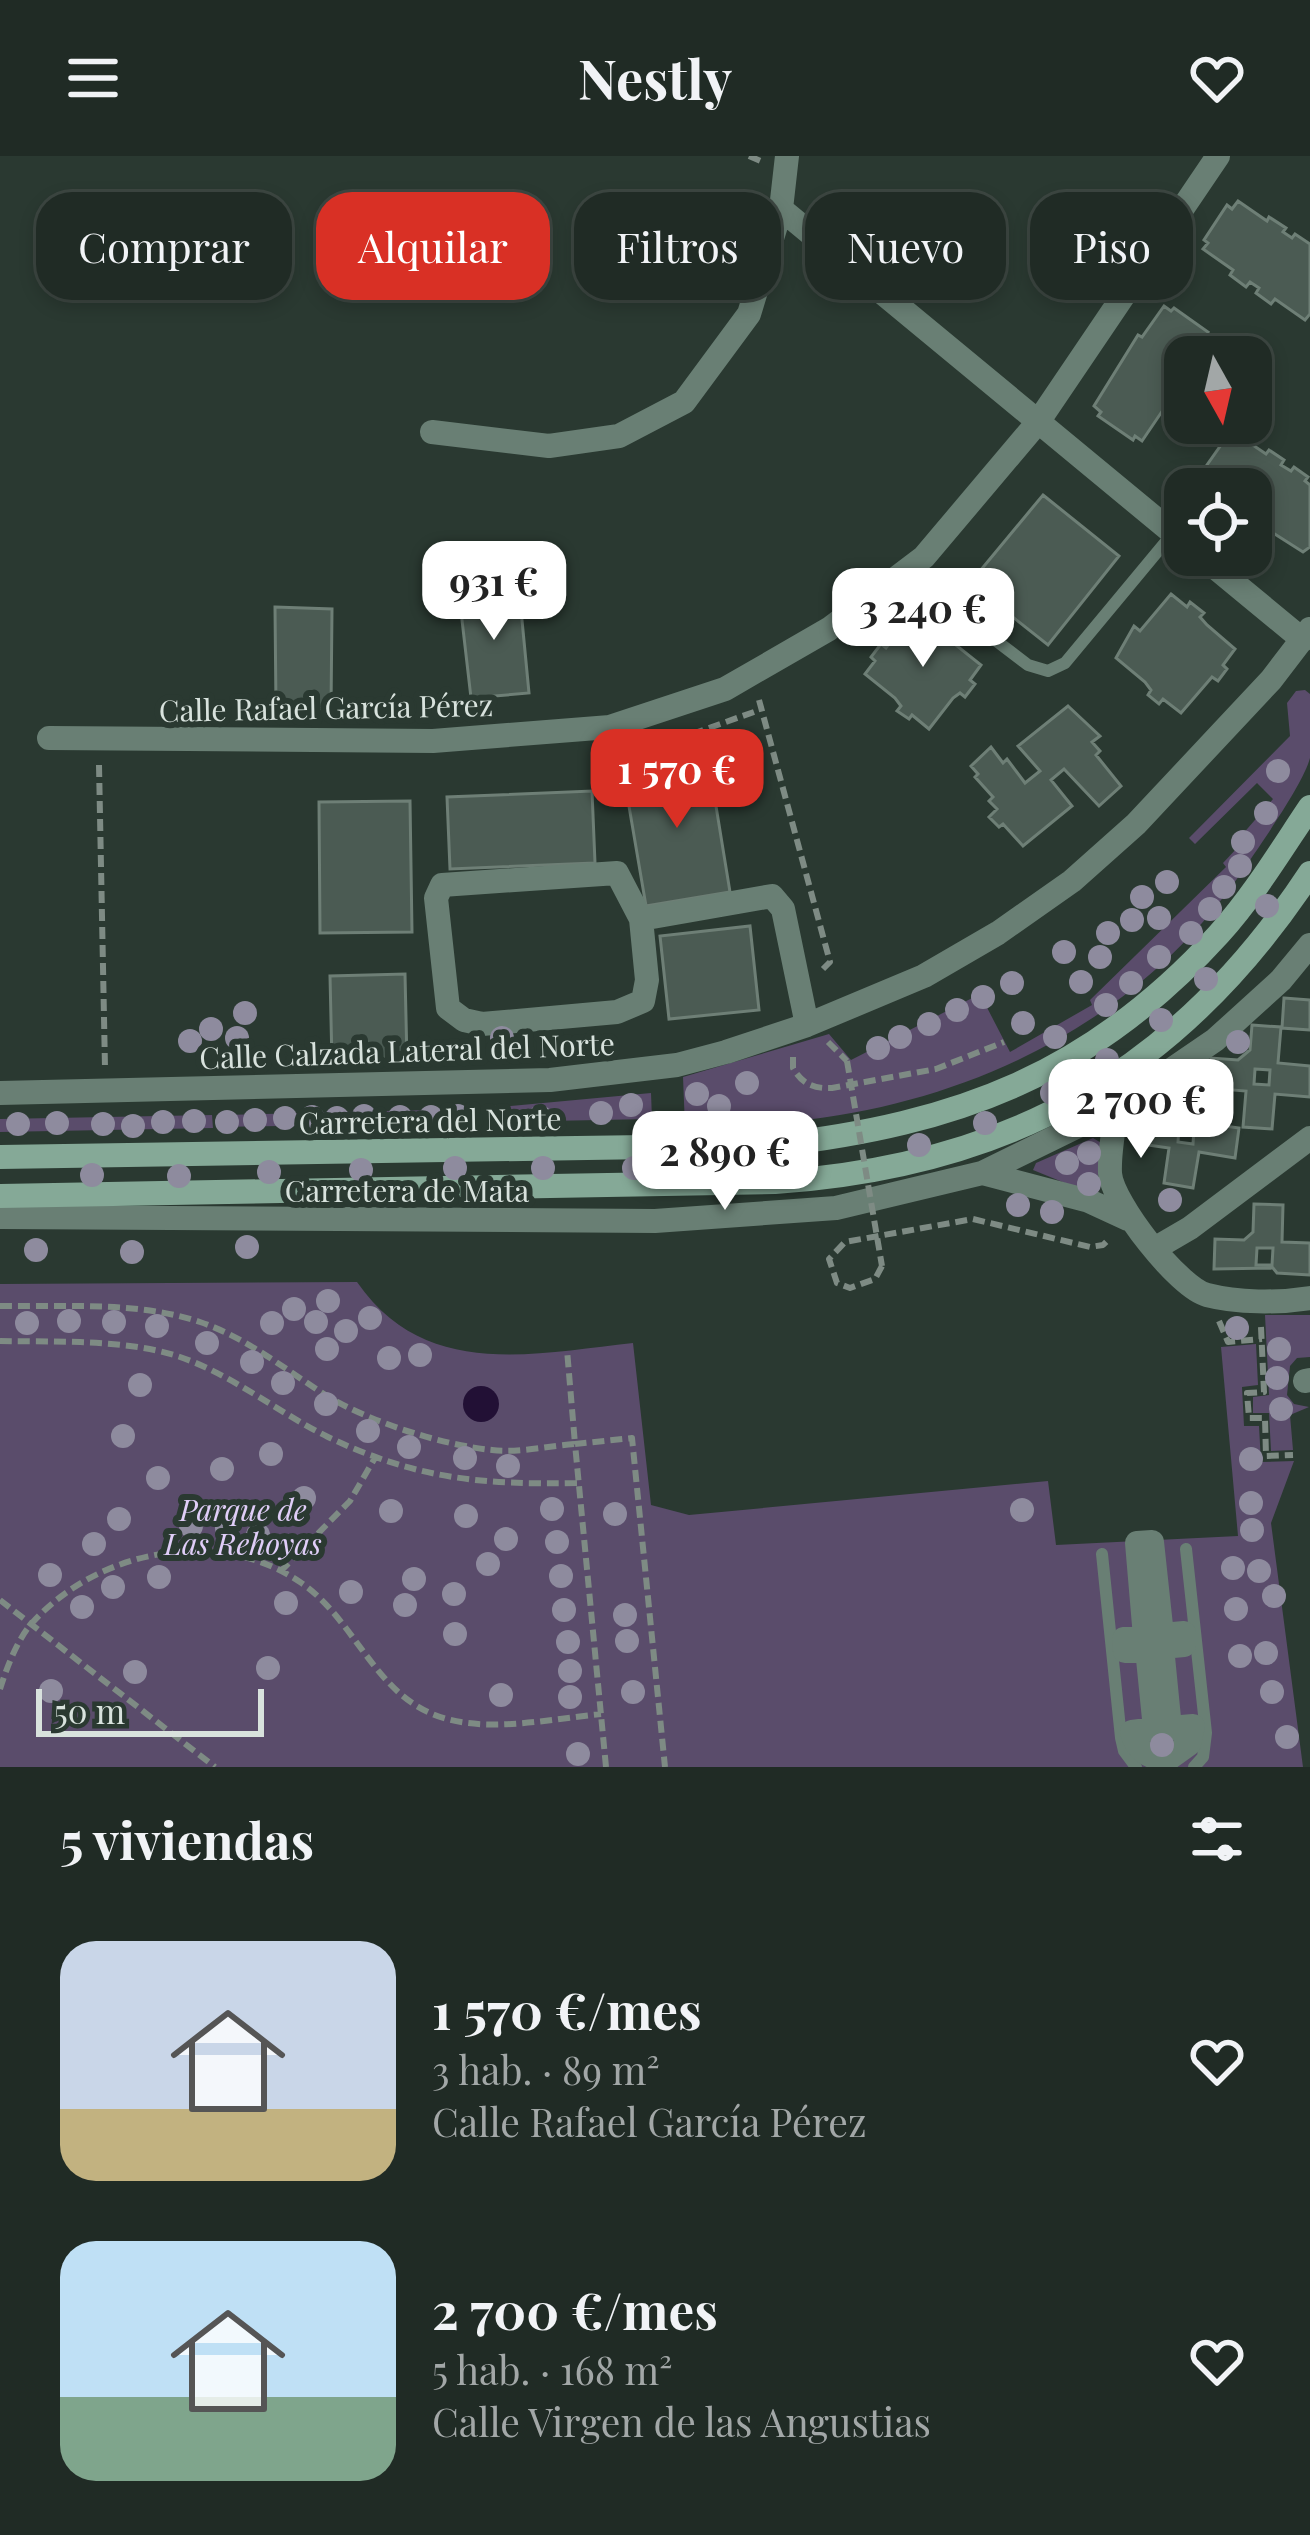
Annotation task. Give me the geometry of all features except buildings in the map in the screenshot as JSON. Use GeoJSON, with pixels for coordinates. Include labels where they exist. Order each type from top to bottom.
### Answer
{"type":"FeatureCollection","features":[{"type":"Feature","properties":{"kind":"street"},"geometry":{"type":"LineString","coordinates":[[787,156],[781,209],[1164,526]]}},
{"type":"Feature","properties":{"kind":"street","name":"Calle Rafael García Pérez"},"geometry":{"type":"LineString","coordinates":[[49,738],[433,741],[610,727],[725,689],[829,629],[924,557],[1038,422],[1218,156]]}},
{"type":"Feature","properties":{"kind":"street"},"geometry":{"type":"LineString","coordinates":[[432,432],[549,446],[619,436],[684,402],[749,314],[753,300]]}},
{"type":"Feature","properties":{"kind":"street"},"geometry":{"type":"LineString","coordinates":[[1228,576],[1307,635]]}},
{"type":"Feature","properties":{"kind":"street","name":"Calle Calzada Lateral del Norte"},"geometry":{"type":"LineString","coordinates":[[0,1093],[611,1075],[808,1036],[924,976],[1072,881],[1189,771],[1307,635]]}},
{"type":"Feature","properties":{"kind":"street","name":"Carretera del Norte"},"geometry":{"type":"LineString","coordinates":[[0,1157],[774,1144],[886,1129],[955,1112],[1075,1056],[1136,1013],[1221,932],[1310,807]]}},
{"type":"Feature","properties":{"kind":"street"},"geometry":{"type":"LineString","coordinates":[[617,873],[641,919],[643,1001],[617,1012],[482,1024],[464,1020],[448,1008],[436,898],[442,885],[617,873]]}},
{"type":"Feature","properties":{"kind":"street"},"geometry":{"type":"LineString","coordinates":[[0,1196],[775,1182],[839,1178],[913,1164],[1029,1125],[1099,1088],[1170,1037],[1248,959],[1310,873]]}},
{"type":"Feature","properties":{"kind":"street"},"geometry":{"type":"LineString","coordinates":[[641,919],[772,896],[783,909],[808,1036]]}},
{"type":"Feature","properties":{"kind":"street","name":"Carretera de Mata"},"geometry":{"type":"LineString","coordinates":[[0,1217],[656,1221],[836,1208],[982,1173],[1117,1107],[1216,1040],[1281,980],[1310,945]]}},
{"type":"Feature","properties":{"kind":"street"},"geometry":{"type":"LineString","coordinates":[[1117,1107],[1110,1177],[1128,1219],[1154,1249],[1202,1295],[1310,1298]]}},
{"type":"Feature","properties":{"kind":"street"},"geometry":{"type":"LineString","coordinates":[[1154,1249],[1190,1228],[1310,1138]]}},
{"type":"Feature","properties":{"kind":"street"},"geometry":{"type":"LineString","coordinates":[[982,1173],[1089,1201],[1128,1219]]}},
{"type":"Feature","properties":{"kind":"street"},"geometry":{"type":"LineString","coordinates":[[1152,1542],[1162,1635],[1184,1633],[1184,1645],[1162,1647],[1170,1728],[1193,1726],[1193,1736],[1176,1756],[1151,1757],[1134,1742],[1132,1732],[1155,1730],[1147,1648],[1125,1651],[1124,1639],[1145,1637],[1137,1543],[1152,1542]]}},
{"type":"Feature","properties":{"kind":"lane"},"geometry":{"type":"LineString","coordinates":[[905,572],[1028,665],[1048,671],[1066,663],[1164,555]]}},
{"type":"Feature","properties":{"kind":"lane"},"geometry":{"type":"LineString","coordinates":[[1186,1549],[1206,1733],[1203,1757],[1193,1767]]}},
{"type":"Feature","properties":{"kind":"lane"},"geometry":{"type":"LineString","coordinates":[[1102,1554],[1121,1738],[1136,1767]]}},
{"type":"Feature","properties":{"kind":"path"},"geometry":{"type":"LineString","coordinates":[[758,697],[830,962]]}},
{"type":"Feature","properties":{"kind":"path"},"geometry":{"type":"LineString","coordinates":[[675,740],[754,712]]}},
{"type":"Feature","properties":{"kind":"path"},"geometry":{"type":"LineString","coordinates":[[99,765],[106,1090]]}},
{"type":"Feature","properties":{"kind":"path"},"geometry":{"type":"LineString","coordinates":[[1004,1042],[936,1069],[819,1089],[799,1077],[793,1068],[794,1053],[808,1036],[827,1041],[847,1061],[874,1210],[876,1229],[879,1247],[882,1266],[865,1285],[850,1288],[837,1283],[829,1259],[845,1242],[866,1238],[888,1234],[909,1230],[973,1219],[1090,1247],[1103,1245],[1128,1219]]}},
{"type":"Feature","properties":{"kind":"path"},"geometry":{"type":"LineString","coordinates":[[1260,1300],[1264,1392],[1247,1393],[1249,1418],[1264,1418],[1266,1456],[1293,1455]]}},
{"type":"Feature","properties":{"kind":"path"},"geometry":{"type":"LineString","coordinates":[[0,1306],[157,1311],[202,1323],[255,1348],[331,1398],[394,1426],[494,1450],[632,1438],[665,1767]]}},
{"type":"Feature","properties":{"kind":"path"},"geometry":{"type":"LineString","coordinates":[[0,1341],[123,1346],[174,1355],[376,1456],[452,1480],[578,1483]]}},
{"type":"Feature","properties":{"kind":"path"},"geometry":{"type":"LineString","coordinates":[[567,1350],[606,1767]]}},
{"type":"Feature","properties":{"kind":"path"},"geometry":{"type":"LineString","coordinates":[[280,1571],[350,1502],[376,1456]]}},
{"type":"Feature","properties":{"kind":"path"},"geometry":{"type":"LineString","coordinates":[[0,1689],[31,1624],[73,1588],[109,1568],[183,1550],[229,1555],[300,1582],[333,1610],[393,1690],[429,1713],[466,1723],[601,1714]]}},
{"type":"Feature","properties":{"kind":"path"},"geometry":{"type":"LineString","coordinates":[[0,1600],[215,1767]]}},
{"type":"Feature","properties":{"kind":"green space"},"geometry":{"type":"Polygon","coordinates":[[[1296,691],[1310,694],[1310,758],[1278,818],[1198,928],[1151,974],[1099,1013],[1044,1047],[924,1096],[795,1121],[685,1127],[683,1077],[829,1034],[851,1060],[980,994],[1010,1052],[1092,1005],[1090,1000],[1226,867],[1223,863],[1238,847],[1235,843],[1273,799],[1257,783],[1195,844],[1189,838],[1290,736],[1287,703],[1296,691]]]}},
{"type":"Feature","properties":{"kind":"green space"},"geometry":{"type":"Polygon","coordinates":[[[651,1093],[652,1119],[489,1122],[489,1108],[651,1093]]]}},
{"type":"Feature","properties":{"kind":"green space"},"geometry":{"type":"Polygon","coordinates":[[[473,1109],[473,1122],[223,1127],[222,1115],[473,1109]]]}},
{"type":"Feature","properties":{"kind":"green space"},"geometry":{"type":"Polygon","coordinates":[[[212,1115],[213,1128],[0,1132],[0,1119],[212,1115]]]}},
{"type":"Feature","properties":{"kind":"green space"},"geometry":{"type":"Polygon","coordinates":[[[1093,1138],[1103,1144],[1092,1194],[1033,1170],[1036,1163],[1093,1138]]]}},
{"type":"Feature","properties":{"kind":"green space","name":"Parque de Las Rehoyas"},"geometry":{"type":"Polygon","coordinates":[[[357,1282],[384,1313],[415,1334],[448,1347],[519,1354],[633,1343],[651,1505],[689,1515],[1048,1481],[1056,1545],[1238,1536],[1221,1347],[1256,1344],[1258,1385],[1242,1387],[1244,1426],[1259,1426],[1261,1462],[1294,1461],[1271,1523],[1303,1767],[0,1767],[0,1284],[357,1282]]]}},
{"type":"Feature","properties":{"kind":"green space"},"geometry":{"type":"Polygon","coordinates":[[[1265,1315],[1310,1315],[1310,1357],[1297,1358],[1290,1366],[1287,1395],[1294,1404],[1309,1407],[1290,1415],[1293,1450],[1271,1451],[1269,1413],[1253,1413],[1253,1397],[1269,1395],[1265,1315]]]}},
{"type":"Feature","properties":{"kind":"shaded area"},"geometry":{"type":"Polygon","coordinates":[[[481,1386],[494,1391],[499,1404],[494,1417],[481,1422],[468,1417],[463,1404],[468,1391],[481,1386]]]}}]}
